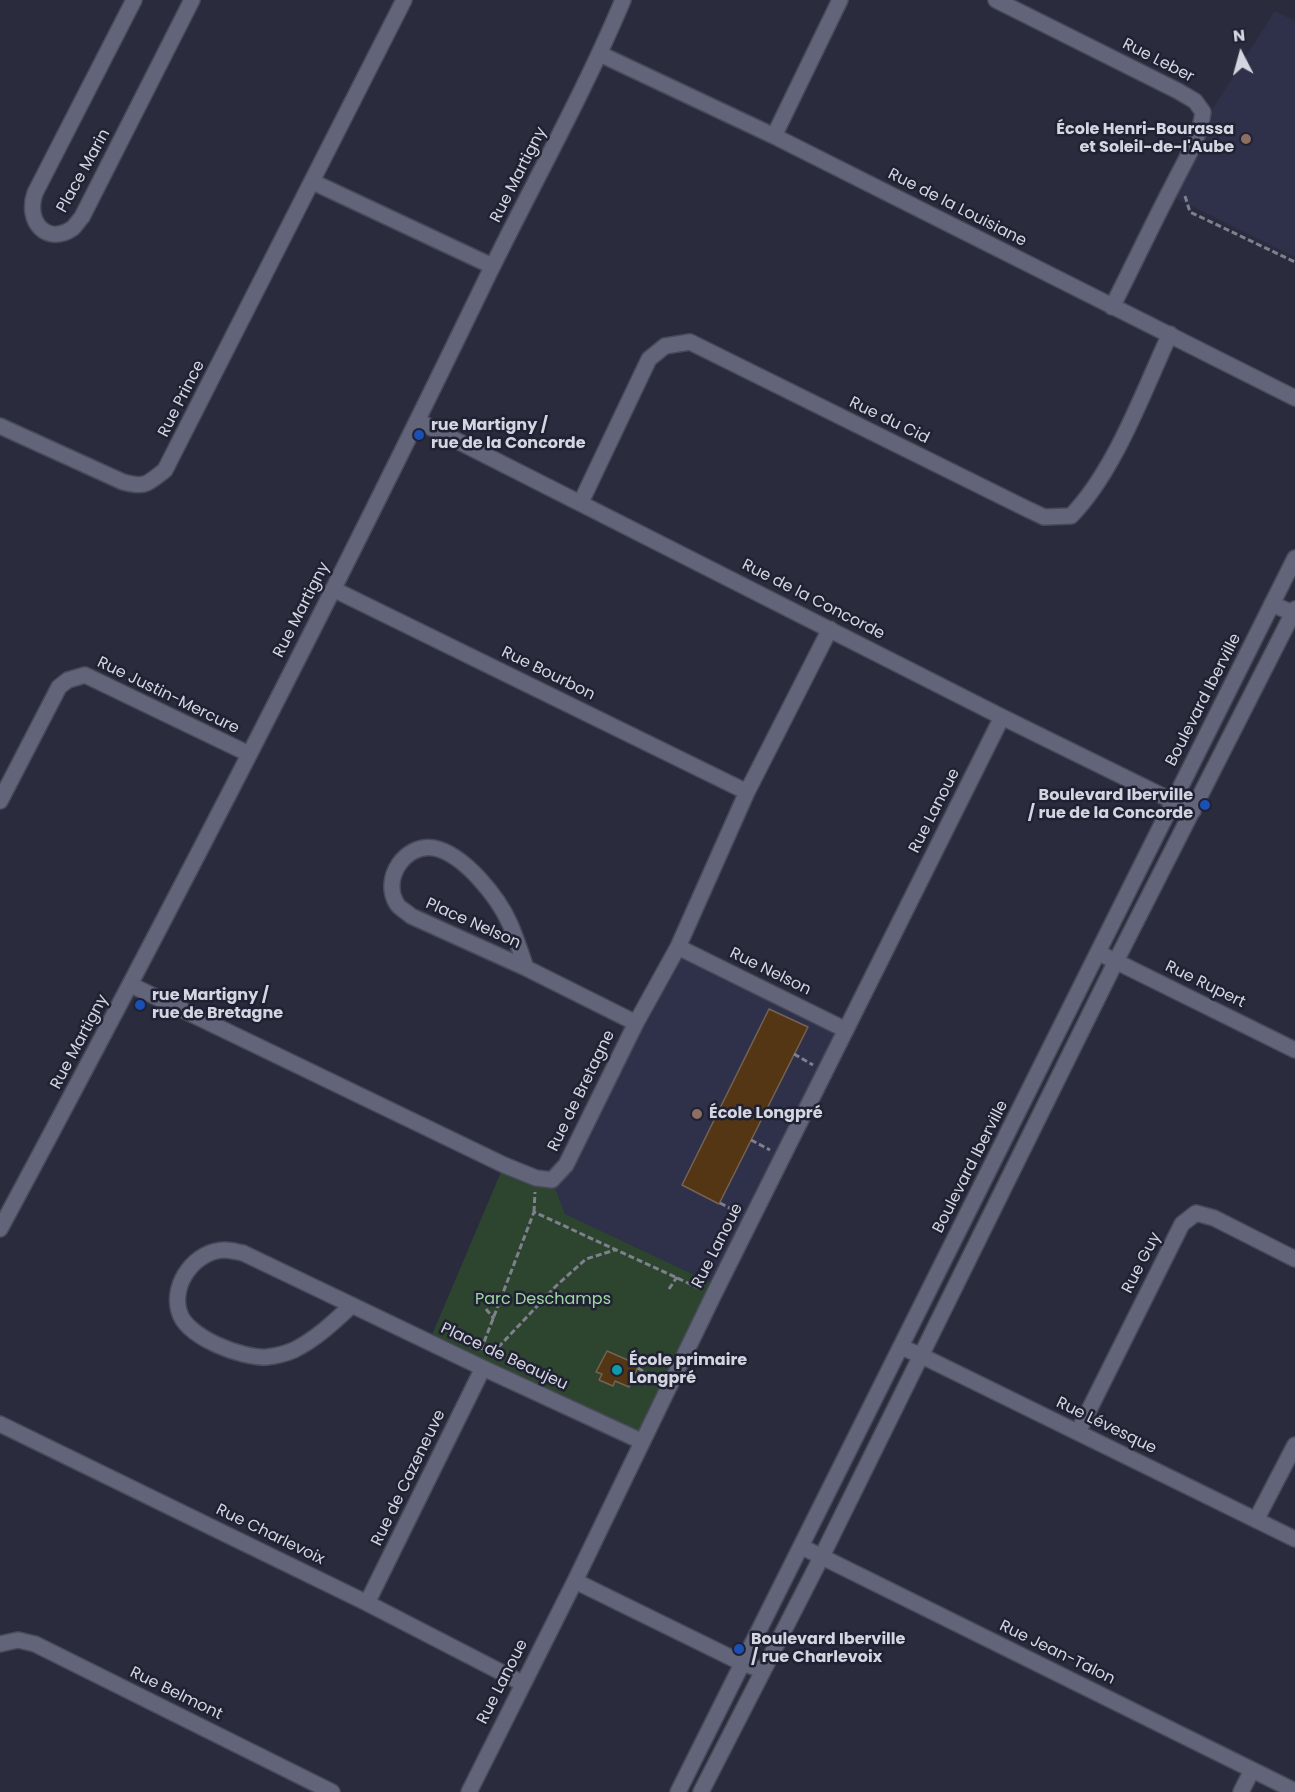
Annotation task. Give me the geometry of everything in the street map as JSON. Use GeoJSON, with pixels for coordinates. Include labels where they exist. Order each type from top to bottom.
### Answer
{"type":"FeatureCollection","features":[{"type":"Feature","properties":{"kind":"street","name":"Place Marin"},"geometry":{"type":"LineString","coordinates":[[134,0],[35,194],[32,215],[38,226],[48,232],[62,233],[73,228],[82,217],[192,0]]}},
{"type":"Feature","properties":{"kind":"street","name":"Rue Prince"},"geometry":{"type":"LineString","coordinates":[[0,426],[123,482],[139,486],[150,482],[165,470],[404,0]]}},
{"type":"Feature","properties":{"kind":"street","name":"Rue Martigny"},"geometry":{"type":"LineString","coordinates":[[0,1229],[131,985],[333,589],[418,421],[492,266],[600,54],[623,0]]}},
{"type":"Feature","properties":{"kind":"street"},"geometry":{"type":"LineString","coordinates":[[774,136],[840,0]]}},
{"type":"Feature","properties":{"kind":"street","name":"Rue Leber"},"geometry":{"type":"LineString","coordinates":[[996,0],[1195,100],[1203,112],[1202,127],[1192,151],[1172,186],[1112,307]]}},
{"type":"Feature","properties":{"kind":"street","name":"Rue de la Louisiane"},"geometry":{"type":"LineString","coordinates":[[600,54],[774,136],[1295,398]]}},
{"type":"Feature","properties":{"kind":"street"},"geometry":{"type":"LineString","coordinates":[[313,182],[492,266]]}},
{"type":"Feature","properties":{"kind":"street","name":"Rue du Cid"},"geometry":{"type":"LineString","coordinates":[[581,502],[649,359],[665,346],[690,342],[1044,517],[1071,516],[1088,499],[1103,474],[1170,334]]}},
{"type":"Feature","properties":{"kind":"street","name":"Rue de la Concorde"},"geometry":{"type":"LineString","coordinates":[[418,421],[1002,717],[1193,811]]}},
{"type":"Feature","properties":{"kind":"street","name":"Boulevard Iberville"},"geometry":{"type":"LineString","coordinates":[[678,1792],[1295,558]]}},
{"type":"Feature","properties":{"kind":"street","name":"Rue Bourbon"},"geometry":{"type":"LineString","coordinates":[[333,589],[747,792]]}},
{"type":"Feature","properties":{"kind":"street"},"geometry":{"type":"LineString","coordinates":[[701,1792],[822,1556],[1116,962],[1294,612],[1272,604]]}},
{"type":"Feature","properties":{"kind":"street","name":"Rue de Bretagne"},"geometry":{"type":"LineString","coordinates":[[131,985],[504,1165],[536,1178],[552,1180],[566,1165],[636,1023],[678,947],[747,792],[830,629]]}},
{"type":"Feature","properties":{"kind":"street","name":"Rue Justin-Mercure"},"geometry":{"type":"LineString","coordinates":[[0,801],[59,687],[68,680],[85,675],[249,754]]}},
{"type":"Feature","properties":{"kind":"street","name":"Rue Lanoue"},"geometry":{"type":"LineString","coordinates":[[469,1792],[575,1581],[751,1219],[1002,717]]}},
{"type":"Feature","properties":{"kind":"street","name":"Place Nelson"},"geometry":{"type":"LineString","coordinates":[[526,968],[509,923],[471,869],[448,853],[433,848],[421,848],[409,852],[399,862],[393,876],[393,890],[397,904],[411,916],[526,968],[636,1023]]}},
{"type":"Feature","properties":{"kind":"street","name":"Rue Nelson"},"geometry":{"type":"LineString","coordinates":[[678,947],[846,1030]]}},
{"type":"Feature","properties":{"kind":"street","name":"Rue Rupert"},"geometry":{"type":"LineString","coordinates":[[1099,953],[1294,1049]]}},
{"type":"Feature","properties":{"kind":"street","name":"Rue Guy"},"geometry":{"type":"LineString","coordinates":[[1078,1432],[1182,1224],[1196,1213],[1214,1218],[1295,1259]]}},
{"type":"Feature","properties":{"kind":"street","name":"Place de Beaujeu"},"geometry":{"type":"LineString","coordinates":[[352,1305],[293,1351],[267,1357],[242,1354],[209,1340],[187,1326],[178,1311],[177,1290],[185,1274],[198,1259],[212,1252],[225,1250],[243,1253],[352,1305],[487,1362],[641,1442]]}},
{"type":"Feature","properties":{"kind":"street","name":"Rue Lévesque"},"geometry":{"type":"LineString","coordinates":[[901,1347],[1295,1539]]}},
{"type":"Feature","properties":{"kind":"street","name":"Rue de Cazeneuve"},"geometry":{"type":"LineString","coordinates":[[368,1603],[487,1362]]}},
{"type":"Feature","properties":{"kind":"street","name":"Rue Charlevoix"},"geometry":{"type":"LineString","coordinates":[[0,1424],[368,1603],[522,1683]]}},
{"type":"Feature","properties":{"kind":"street"},"geometry":{"type":"LineString","coordinates":[[1256,1520],[1295,1445]]}},
{"type":"Feature","properties":{"kind":"street","name":"Rue Jean-Talon"},"geometry":{"type":"LineString","coordinates":[[802,1547],[1295,1791]]}},
{"type":"Feature","properties":{"kind":"street"},"geometry":{"type":"LineString","coordinates":[[575,1581],[742,1663],[762,1670]]}},
{"type":"Feature","properties":{"kind":"street","name":"Rue Belmont"},"geometry":{"type":"LineString","coordinates":[[0,1644],[18,1640],[35,1644],[332,1792]]}},
{"type":"Feature","properties":{"kind":"street"},"geometry":{"type":"LineString","coordinates":[[1241,1792],[1252,1770]]}},
{"type":"Feature","properties":{"kind":"path"},"geometry":{"type":"LineString","coordinates":[[1184,191],[1190,212],[1295,262]]}},
{"type":"Feature","properties":{"kind":"path"},"geometry":{"type":"LineString","coordinates":[[794,1054],[825,1071]]}},
{"type":"Feature","properties":{"kind":"path"},"geometry":{"type":"LineString","coordinates":[[751,1140],[783,1156]]}},
{"type":"Feature","properties":{"kind":"path"},"geometry":{"type":"LineString","coordinates":[[720,1203],[751,1219]]}},
{"type":"Feature","properties":{"kind":"path"},"geometry":{"type":"LineString","coordinates":[[481,1351],[534,1212],[714,1294]]}},
{"type":"Feature","properties":{"kind":"path"},"geometry":{"type":"LineString","coordinates":[[487,1362],[556,1286],[586,1259],[616,1249]]}},
{"type":"Feature","properties":{"kind":"path"},"geometry":{"type":"LineString","coordinates":[[669,1289],[677,1277]]}},
{"type":"Feature","properties":{"kind":"path"},"geometry":{"type":"LineString","coordinates":[[486,1308],[494,1319]]}},
{"type":"Feature","properties":{"kind":"path"},"geometry":{"type":"LineString","coordinates":[[638,1368],[668,1387]]}},
{"type":"Feature","properties":{"kind":"shaded area","name":"École Henri-Bourassa et Soleil-de-l'Aube"},"geometry":{"type":"Polygon","coordinates":[[[1275,11],[1295,21],[1295,257],[1169,195],[1201,127],[1275,11]]]}},
{"type":"Feature","properties":{"kind":"shaded area","name":"École Longpré"},"geometry":{"type":"Polygon","coordinates":[[[678,947],[846,1030],[718,1286],[565,1214],[552,1180],[678,947]]]}},
{"type":"Feature","properties":{"kind":"green space","name":"Parc Deschamps"},"geometry":{"type":"Polygon","coordinates":[[[504,1165],[552,1180],[565,1214],[718,1286],[641,1441],[429,1342],[504,1165]]]}},
{"type":"Feature","properties":{"kind":"building","name":"École Longpré"},"geometry":{"type":"Polygon","coordinates":[[[769,1009],[808,1027],[719,1204],[682,1185],[769,1009]]]}},
{"type":"Feature","properties":{"kind":"building","name":"École primaire Longpré"},"geometry":{"type":"Polygon","coordinates":[[[607,1351],[639,1365],[629,1387],[615,1381],[613,1386],[599,1380],[602,1374],[596,1372],[607,1351]]]}},
{"type":"Feature","properties":{"kind":"place","name":"École Henri-Bourassa et Soleil-de-l'Aube"},"geometry":{"type":"Point","coordinates":[1246,139]}},
{"type":"Feature","properties":{"kind":"place","name":"rue Martigny / rue de la Concorde"},"geometry":{"type":"Point","coordinates":[419,435]}},
{"type":"Feature","properties":{"kind":"place","name":"Boulevard Iberville / rue de la Concorde"},"geometry":{"type":"Point","coordinates":[1205,805]}},
{"type":"Feature","properties":{"kind":"place","name":"rue Martigny / rue de Bretagne"},"geometry":{"type":"Point","coordinates":[140,1005]}},
{"type":"Feature","properties":{"kind":"place","name":"École Longpré"},"geometry":{"type":"Point","coordinates":[697,1114]}},
{"type":"Feature","properties":{"kind":"place","name":"École primaire Longpré"},"geometry":{"type":"Point","coordinates":[617,1370]}},
{"type":"Feature","properties":{"kind":"place","name":"Boulevard Iberville / rue Charlevoix"},"geometry":{"type":"Point","coordinates":[739,1649]}}]}
